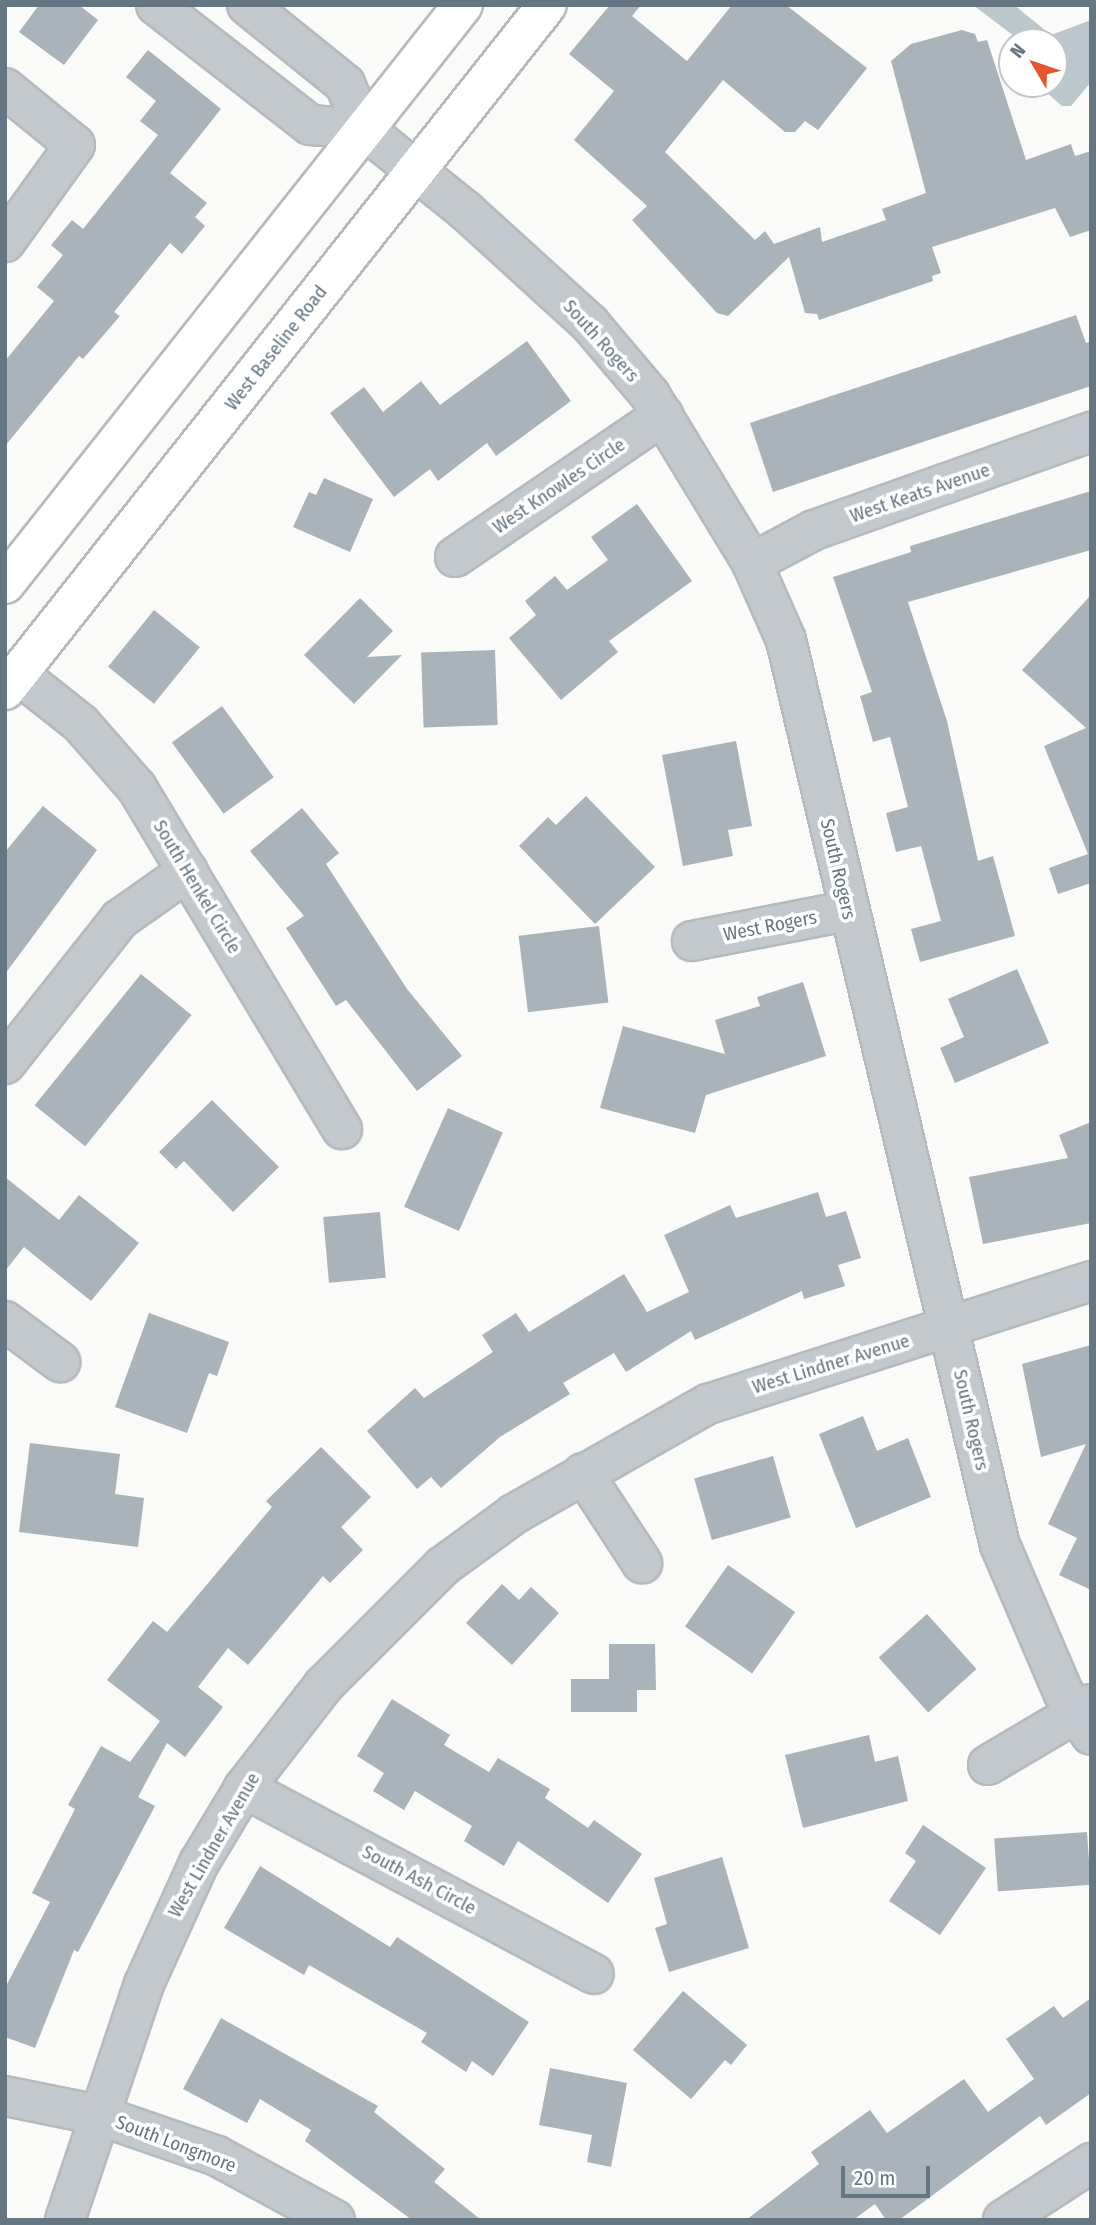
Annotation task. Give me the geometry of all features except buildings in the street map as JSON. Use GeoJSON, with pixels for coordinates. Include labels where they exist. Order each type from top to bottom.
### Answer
{"type":"FeatureCollection","features":[{"type":"Feature","properties":{"kind":"main road"},"geometry":{"type":"LineString","coordinates":[[5,584],[463,5]]}},
{"type":"Feature","properties":{"kind":"main road","name":"West Baseline Road"},"geometry":{"type":"LineString","coordinates":[[12,682],[547,5]]}},
{"type":"Feature","properties":{"kind":"street"},"geometry":{"type":"LineString","coordinates":[[156,5],[310,125],[364,130]]}},
{"type":"Feature","properties":{"kind":"street","name":"South Rogers"},"geometry":{"type":"LineString","coordinates":[[247,5],[345,85],[364,130],[415,170],[590,324],[663,415],[752,563],[786,640],[847,911],[1000,1545],[1086,1717]]}},
{"type":"Feature","properties":{"kind":"street"},"geometry":{"type":"LineString","coordinates":[[5,88],[75,145],[5,242]]}},
{"type":"Feature","properties":{"kind":"street","name":"West Knowles Circle"},"geometry":{"type":"LineString","coordinates":[[455,556],[663,415]]}},
{"type":"Feature","properties":{"kind":"street","name":"West Keats Avenue"},"geometry":{"type":"LineString","coordinates":[[752,563],[814,530],[1091,432]]}},
{"type":"Feature","properties":{"kind":"street","name":"South Henkel Circle"},"geometry":{"type":"LineString","coordinates":[[12,682],[114,757],[188,871],[342,1129]]}},
{"type":"Feature","properties":{"kind":"street"},"geometry":{"type":"LineString","coordinates":[[5,1064],[120,919],[188,871]]}},
{"type":"Feature","properties":{"kind":"street","name":"West Rogers"},"geometry":{"type":"LineString","coordinates":[[692,941],[847,911]]}},
{"type":"Feature","properties":{"kind":"street","name":"West Lindner Avenue"},"geometry":{"type":"LineString","coordinates":[[65,2220],[98,2115],[167,1925],[244,1788],[324,1685],[443,1566],[513,1514],[708,1404],[950,1329],[1091,1281]]}},
{"type":"Feature","properties":{"kind":"street"},"geometry":{"type":"LineString","coordinates":[[5,1321],[60,1362]]}},
{"type":"Feature","properties":{"kind":"street"},"geometry":{"type":"LineString","coordinates":[[583,1473],[642,1563]]}},
{"type":"Feature","properties":{"kind":"street"},"geometry":{"type":"LineString","coordinates":[[988,1765],[1086,1717]]}},
{"type":"Feature","properties":{"kind":"street","name":"South Ash Circle"},"geometry":{"type":"LineString","coordinates":[[244,1788],[594,1974]]}},
{"type":"Feature","properties":{"kind":"street","name":"South Longmore"},"geometry":{"type":"LineString","coordinates":[[5,2096],[98,2115],[217,2155],[335,2220]]}},
{"type":"Feature","properties":{"kind":"street"},"geometry":{"type":"LineString","coordinates":[[1003,2220],[1091,2163]]}},
{"type":"Feature","properties":{"kind":"shaded area"},"geometry":{"type":"Polygon","coordinates":[[[973,5],[1014,5],[1042,28],[1003,28],[973,5]]]}},
{"type":"Feature","properties":{"kind":"shaded area"},"geometry":{"type":"Polygon","coordinates":[[[1091,20],[1091,82],[1071,106],[1062,106],[1053,98],[1068,98],[1068,29],[1091,20]]]}}]}
